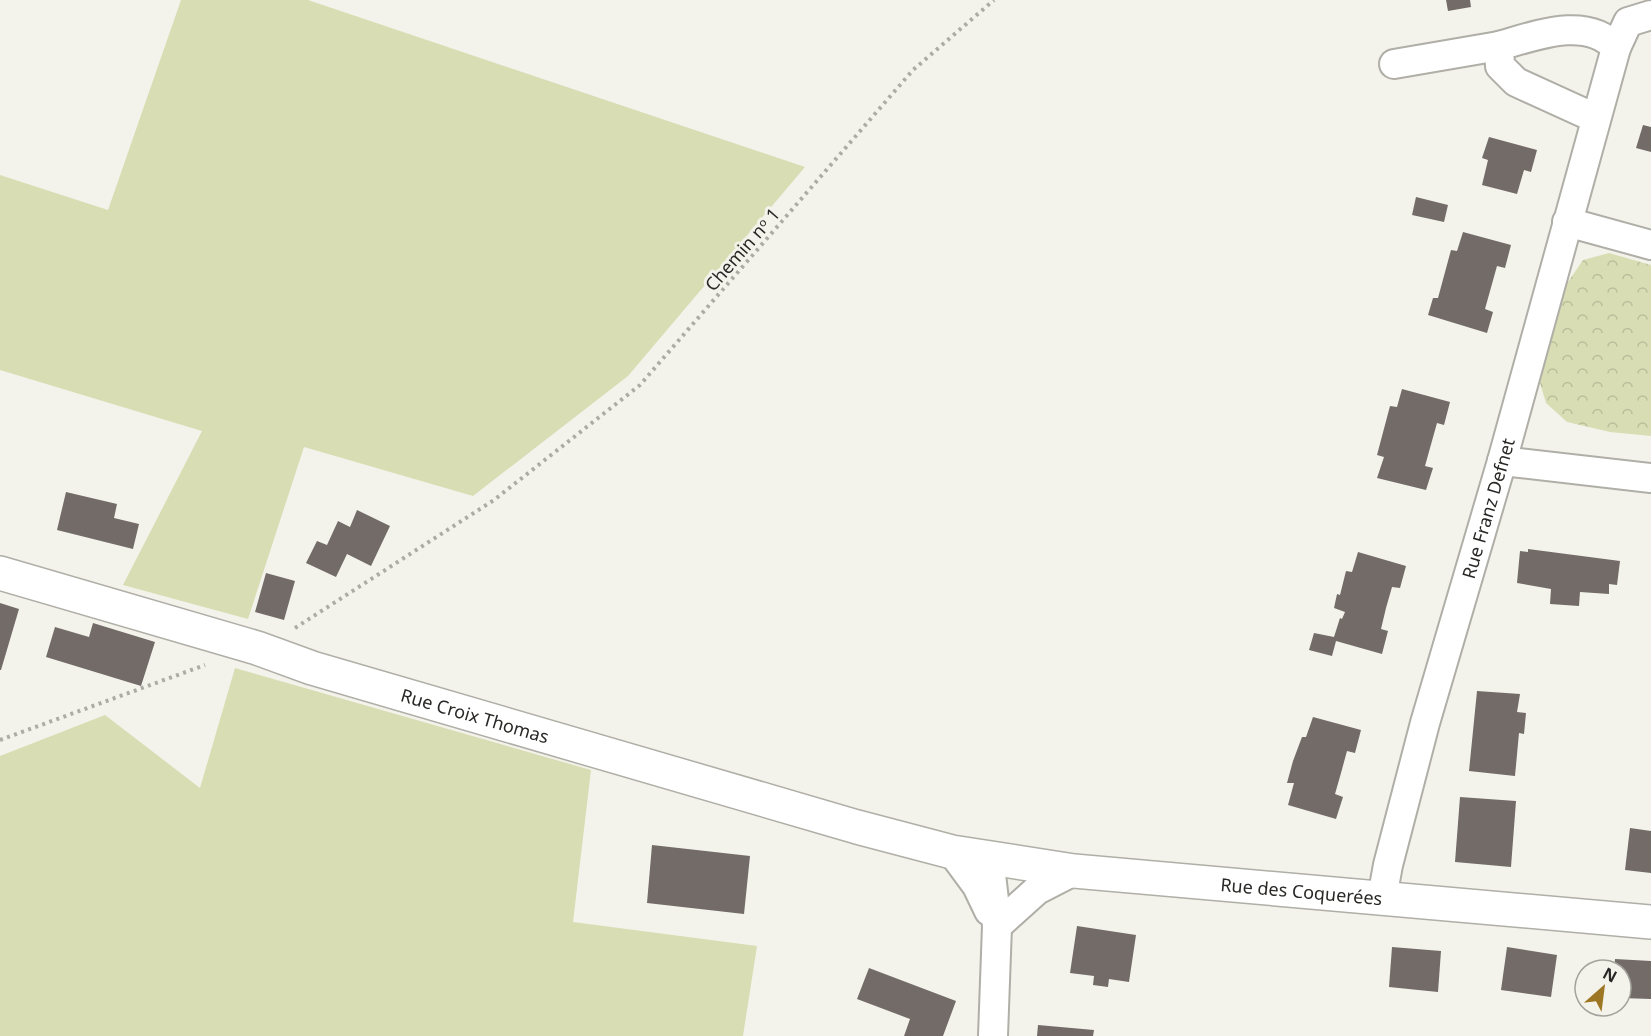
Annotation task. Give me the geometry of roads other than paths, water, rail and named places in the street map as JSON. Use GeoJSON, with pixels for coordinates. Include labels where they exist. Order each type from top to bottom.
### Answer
{"type":"FeatureCollection","features":[{"type":"Feature","properties":{"kind":"street"},"geometry":{"type":"LineString","coordinates":[[1394,63],[1498,46],[1569,30],[1588,29],[1606,36],[1616,48],[1628,22],[1651,15]]}},
{"type":"Feature","properties":{"kind":"street"},"geometry":{"type":"LineString","coordinates":[[1498,46],[1500,66],[1516,82],[1595,118]]}},
{"type":"Feature","properties":{"kind":"street","name":"Rue Franz Defnet"},"geometry":{"type":"LineString","coordinates":[[1382,898],[1388,865],[1425,723],[1502,460],[1616,48]]}},
{"type":"Feature","properties":{"kind":"street"},"geometry":{"type":"LineString","coordinates":[[1568,222],[1651,245]]}},
{"type":"Feature","properties":{"kind":"street"},"geometry":{"type":"LineString","coordinates":[[1502,460],[1651,478]]}},
{"type":"Feature","properties":{"kind":"street","name":"Rue Croix Thomas"},"geometry":{"type":"LineString","coordinates":[[0,573],[666,772],[952,852]]}},
{"type":"Feature","properties":{"kind":"street"},"geometry":{"type":"LineString","coordinates":[[952,852],[977,886],[997,926]]}},
{"type":"Feature","properties":{"kind":"street","name":"Rue des Coquerées"},"geometry":{"type":"LineString","coordinates":[[952,852],[1074,871],[1651,922]]}},
{"type":"Feature","properties":{"kind":"street"},"geometry":{"type":"LineString","coordinates":[[993,1036],[997,926],[1004,860]]}},
{"type":"Feature","properties":{"kind":"street"},"geometry":{"type":"LineString","coordinates":[[997,926],[1037,890],[1074,871]]}}]}
